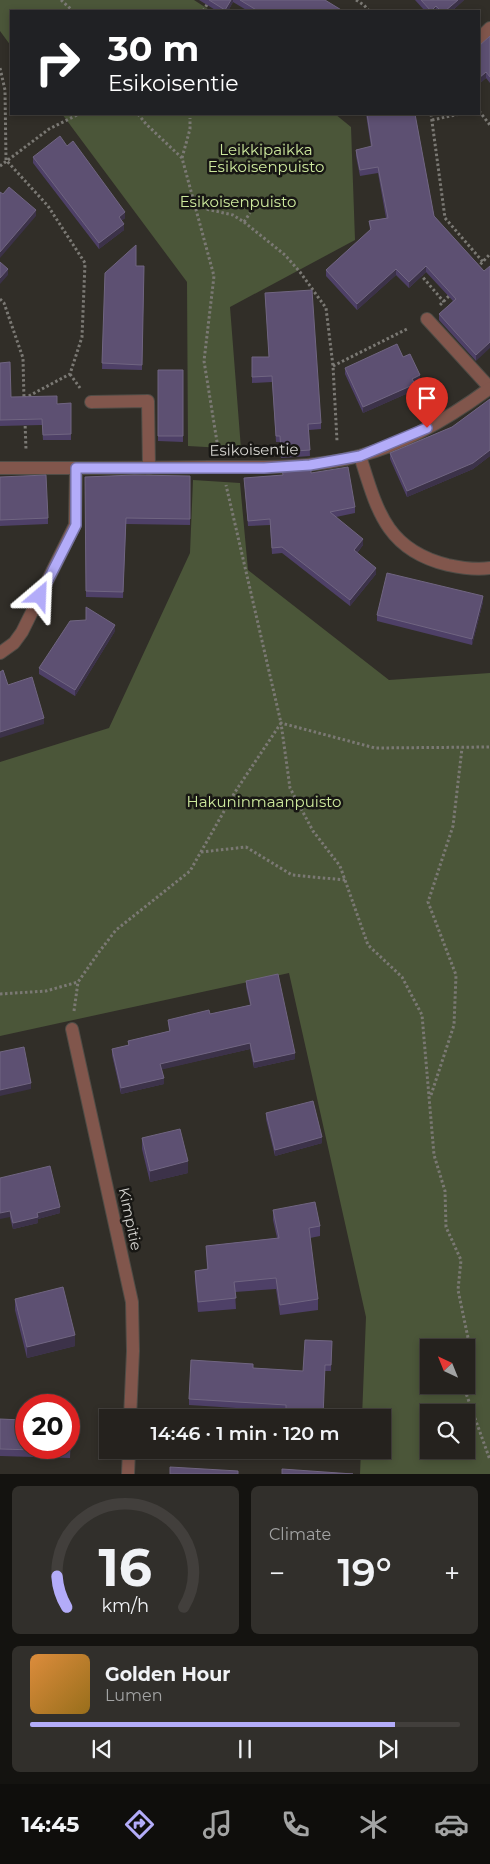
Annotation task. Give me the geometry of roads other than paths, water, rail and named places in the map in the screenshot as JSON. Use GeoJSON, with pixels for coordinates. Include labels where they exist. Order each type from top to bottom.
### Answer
{"type":"FeatureCollection","features":[{"type":"Feature","properties":{"kind":"street"},"geometry":{"type":"LineString","coordinates":[[480,38],[490,28]]}},
{"type":"Feature","properties":{"kind":"street"},"geometry":{"type":"LineString","coordinates":[[427,319],[490,388]]}},
{"type":"Feature","properties":{"kind":"street","name":"Esikoisentie"},"geometry":{"type":"LineString","coordinates":[[0,468],[264,468],[310,465],[360,456],[401,440],[440,422],[490,388]]}},
{"type":"Feature","properties":{"kind":"street"},"geometry":{"type":"LineString","coordinates":[[91,402],[148,401],[149,468]]}},
{"type":"Feature","properties":{"kind":"street"},"geometry":{"type":"LineString","coordinates":[[360,456],[377,509],[390,531],[406,547],[431,561],[462,568],[490,568]]}},
{"type":"Feature","properties":{"kind":"street"},"geometry":{"type":"LineString","coordinates":[[0,653],[14,643],[22,632],[76,525],[76,468]]}},
{"type":"Feature","properties":{"kind":"street","name":"Kimpitie"},"geometry":{"type":"LineString","coordinates":[[72,1029],[132,1302],[133,1351],[130,1409]]}},
{"type":"Feature","properties":{"kind":"street"},"geometry":{"type":"LineString","coordinates":[[128,1474],[129,1459]]}},
{"type":"Feature","properties":{"kind":"park label","name":"Leikkipaikka Esikoisenpuisto"},"geometry":{"type":"Point","coordinates":[266,158]}},
{"type":"Feature","properties":{"kind":"park label","name":"Esikoisenpuisto"},"geometry":{"type":"Point","coordinates":[238,202]}},
{"type":"Feature","properties":{"kind":"park label","name":"Hakuninmaanpuisto"},"geometry":{"type":"Point","coordinates":[264,802]}}]}
